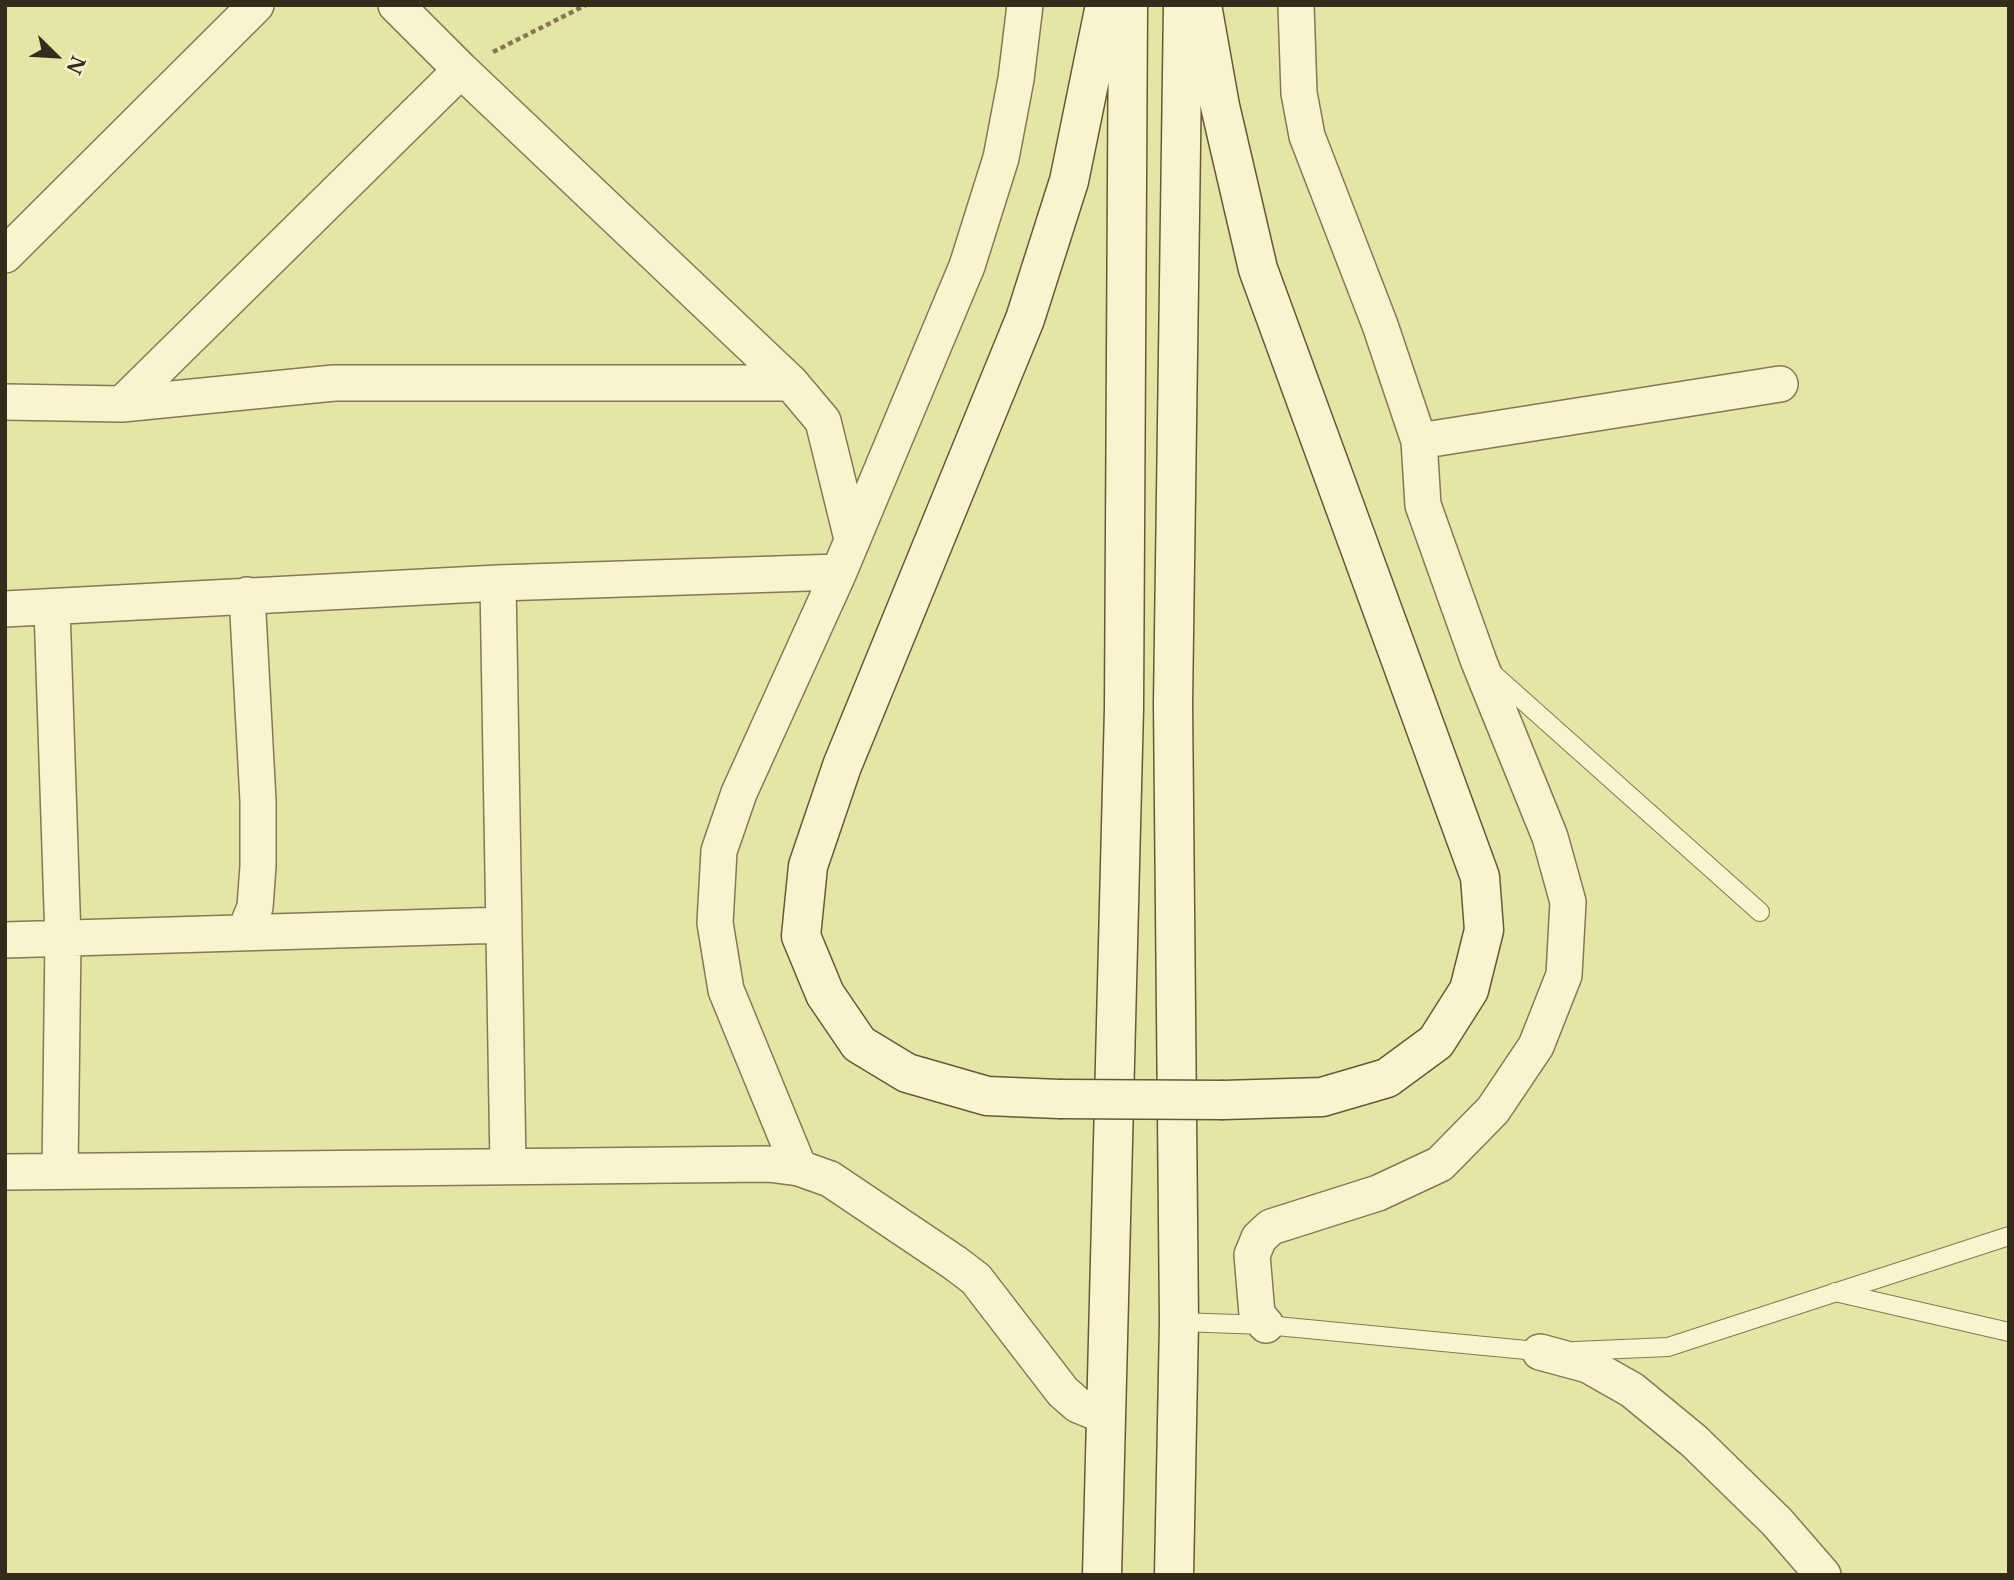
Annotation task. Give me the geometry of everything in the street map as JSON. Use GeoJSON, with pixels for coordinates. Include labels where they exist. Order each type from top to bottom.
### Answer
{"type":"FeatureCollection","features":[{"type":"Feature","properties":{"kind":"main road"},"geometry":{"type":"LineString","coordinates":[[1105,5],[1069,181],[1025,319],[842,766],[808,866],[801,936],[825,994],[859,1044],[907,1073],[987,1096],[1224,1100],[1322,1097],[1387,1078],[1436,1042],[1469,990],[1484,930],[1479,877],[1258,269],[1220,106],[1202,5]]}},
{"type":"Feature","properties":{"kind":"main road"},"geometry":{"type":"LineString","coordinates":[[1102,1575],[1124,708],[1128,5]]}},
{"type":"Feature","properties":{"kind":"main road"},"geometry":{"type":"LineString","coordinates":[[1174,1575],[1179,1322],[1173,704],[1183,5]]}},
{"type":"Feature","properties":{"kind":"street"},"geometry":{"type":"LineString","coordinates":[[5,254],[256,5]]}},
{"type":"Feature","properties":{"kind":"street"},"geometry":{"type":"LineString","coordinates":[[396,5],[461,70],[792,383],[823,421],[852,539]]}},
{"type":"Feature","properties":{"kind":"street"},"geometry":{"type":"LineString","coordinates":[[799,1168],[726,990],[715,923],[719,851],[739,793],[839,572],[971,254],[1001,158],[1016,79],[1025,5]]}},
{"type":"Feature","properties":{"kind":"street"},"geometry":{"type":"LineString","coordinates":[[1266,1325],[1257,1314],[1252,1255],[1259,1238],[1271,1227],[1378,1193],[1440,1164],[1493,1110],[1536,1046],[1564,975],[1568,902],[1550,837],[1479,662],[1423,505],[1419,442],[1380,325],[1307,136],[1299,93],[1296,5]]}},
{"type":"Feature","properties":{"kind":"street"},"geometry":{"type":"LineString","coordinates":[[122,404],[461,70]]}},
{"type":"Feature","properties":{"kind":"street"},"geometry":{"type":"LineString","coordinates":[[5,402],[122,404],[334,383],[792,383]]}},
{"type":"Feature","properties":{"kind":"street"},"geometry":{"type":"LineString","coordinates":[[1419,442],[1780,384]]}},
{"type":"Feature","properties":{"kind":"street"},"geometry":{"type":"LineString","coordinates":[[5,609],[498,583],[839,572]]}},
{"type":"Feature","properties":{"kind":"street"},"geometry":{"type":"LineString","coordinates":[[498,583],[508,1166]]}},
{"type":"Feature","properties":{"kind":"street"},"geometry":{"type":"LineString","coordinates":[[245,932],[255,907],[258,866],[258,801],[247,595]]}},
{"type":"Feature","properties":{"kind":"street"},"geometry":{"type":"LineString","coordinates":[[52,608],[62,939],[60,1171]]}},
{"type":"Feature","properties":{"kind":"street"},"geometry":{"type":"LineString","coordinates":[[5,940],[504,925]]}},
{"type":"Feature","properties":{"kind":"street"},"geometry":{"type":"LineString","coordinates":[[5,1172],[768,1164],[799,1168],[830,1179],[976,1279],[1063,1392],[1078,1405],[1105,1416]]}},
{"type":"Feature","properties":{"kind":"street"},"geometry":{"type":"LineString","coordinates":[[1540,1352],[1588,1365],[1632,1390],[1694,1441],[1777,1522],[1823,1575]]}},
{"type":"Feature","properties":{"kind":"lane"},"geometry":{"type":"LineString","coordinates":[[1479,662],[1759,912]]}},
{"type":"Feature","properties":{"kind":"lane"},"geometry":{"type":"LineString","coordinates":[[1179,1322],[1266,1325],[1540,1352],[1668,1347],[2009,1236]]}},
{"type":"Feature","properties":{"kind":"lane"},"geometry":{"type":"LineString","coordinates":[[1835,1292],[2009,1332]]}},
{"type":"Feature","properties":{"kind":"path"},"geometry":{"type":"LineString","coordinates":[[461,70],[586,5]]}},
{"type":"Feature","properties":{"kind":"green space"},"geometry":{"type":"Polygon","coordinates":[[[5,5],[2009,5],[2009,1575],[5,1575],[5,5]]]}}]}
